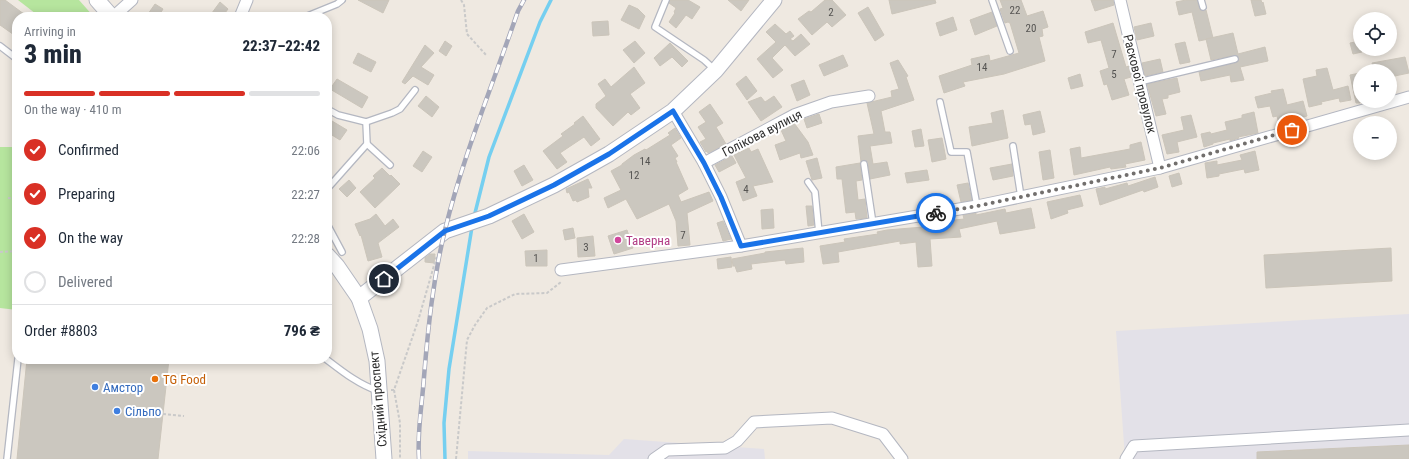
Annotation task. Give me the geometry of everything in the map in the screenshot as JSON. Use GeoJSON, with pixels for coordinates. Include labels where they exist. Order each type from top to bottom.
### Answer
{"type":"FeatureCollection","features":[{"type":"Feature","properties":{"kind":"street"},"geometry":{"type":"LineString","coordinates":[[97,0],[108,12]]}},
{"type":"Feature","properties":{"kind":"street"},"geometry":{"type":"LineString","coordinates":[[119,12],[132,0]]}},
{"type":"Feature","properties":{"kind":"street"},"geometry":{"type":"LineString","coordinates":[[242,12],[247,0]]}},
{"type":"Feature","properties":{"kind":"street"},"geometry":{"type":"LineString","coordinates":[[359,298],[445,231],[489,216],[554,185],[609,154],[673,111],[716,70],[774,0]]}},
{"type":"Feature","properties":{"kind":"street","name":"Раскової провулок"},"geometry":{"type":"LineString","coordinates":[[1120,0],[1160,168]]}},
{"type":"Feature","properties":{"kind":"street","name":"Голікова вулиця"},"geometry":{"type":"LineString","coordinates":[[704,163],[794,115],[830,102],[869,96]]}},
{"type":"Feature","properties":{"kind":"street"},"geometry":{"type":"LineString","coordinates":[[561,270],[741,246],[977,206],[1160,168],[1409,97]]}},
{"type":"Feature","properties":{"kind":"street"},"geometry":{"type":"LineString","coordinates":[[673,111],[704,163],[721,197],[741,246]]}},
{"type":"Feature","properties":{"kind":"street","name":"Східний проспект"},"geometry":{"type":"LineString","coordinates":[[332,260],[359,298],[370,329],[377,361],[384,459]]}},
{"type":"Feature","properties":{"kind":"street"},"geometry":{"type":"LineString","coordinates":[[654,459],[667,450],[725,448],[737,441],[754,422],[832,418],[883,434],[902,459]]}},
{"type":"Feature","properties":{"kind":"street"},"geometry":{"type":"LineString","coordinates":[[1126,459],[1134,446],[1409,430]]}},
{"type":"Feature","properties":{"kind":"lane"},"geometry":{"type":"LineString","coordinates":[[317,12],[337,4],[342,0]]}},
{"type":"Feature","properties":{"kind":"lane"},"geometry":{"type":"LineString","coordinates":[[666,0],[655,27],[704,60],[716,70]]}},
{"type":"Feature","properties":{"kind":"lane"},"geometry":{"type":"LineString","coordinates":[[992,0],[1010,51]]}},
{"type":"Feature","properties":{"kind":"lane"},"geometry":{"type":"LineString","coordinates":[[1201,0],[1203,7]]}},
{"type":"Feature","properties":{"kind":"lane"},"geometry":{"type":"LineString","coordinates":[[0,46],[12,55]]}},
{"type":"Feature","properties":{"kind":"lane"},"geometry":{"type":"LineString","coordinates":[[1139,82],[1235,59]]}},
{"type":"Feature","properties":{"kind":"lane"},"geometry":{"type":"LineString","coordinates":[[332,112],[338,115],[366,122],[400,109],[416,90]]}},
{"type":"Feature","properties":{"kind":"lane"},"geometry":{"type":"LineString","coordinates":[[940,102],[951,152],[967,152],[977,206]]}},
{"type":"Feature","properties":{"kind":"lane"},"geometry":{"type":"LineString","coordinates":[[332,183],[367,144],[366,122]]}},
{"type":"Feature","properties":{"kind":"lane"},"geometry":{"type":"LineString","coordinates":[[367,144],[390,165]]}},
{"type":"Feature","properties":{"kind":"lane"},"geometry":{"type":"LineString","coordinates":[[1013,146],[1021,197]]}},
{"type":"Feature","properties":{"kind":"lane"},"geometry":{"type":"LineString","coordinates":[[864,164],[873,224]]}},
{"type":"Feature","properties":{"kind":"lane"},"geometry":{"type":"LineString","coordinates":[[808,182],[816,192],[819,233]]}},
{"type":"Feature","properties":{"kind":"lane"},"geometry":{"type":"LineString","coordinates":[[332,233],[342,252]]}},
{"type":"Feature","properties":{"kind":"lane"},"geometry":{"type":"LineString","coordinates":[[332,363],[365,386],[379,391]]}},
{"type":"Feature","properties":{"kind":"lane"},"geometry":{"type":"LineString","coordinates":[[7,459],[17,364]]}},
{"type":"Feature","properties":{"kind":"path"},"geometry":{"type":"LineString","coordinates":[[461,0],[464,5],[467,34],[487,56]]}},
{"type":"Feature","properties":{"kind":"path"},"geometry":{"type":"LineString","coordinates":[[8,198],[12,198]]}},
{"type":"Feature","properties":{"kind":"path"},"geometry":{"type":"LineString","coordinates":[[400,459],[400,423],[394,390],[418,321],[440,248]]}},
{"type":"Feature","properties":{"kind":"path"},"geometry":{"type":"LineString","coordinates":[[0,252],[12,251]]}},
{"type":"Feature","properties":{"kind":"path"},"geometry":{"type":"LineString","coordinates":[[456,459],[467,340],[487,308],[515,294],[547,293],[561,282],[561,270]]}},
{"type":"Feature","properties":{"kind":"path"},"geometry":{"type":"LineString","coordinates":[[379,391],[394,390]]}},
{"type":"Feature","properties":{"kind":"path"},"geometry":{"type":"LineString","coordinates":[[163,414],[184,416]]}},
{"type":"Feature","properties":{"kind":"shaded area"},"geometry":{"type":"Polygon","coordinates":[[[1409,314],[1409,459],[1125,459],[1116,331],[1409,314]]]}},
{"type":"Feature","properties":{"kind":"shaded area"},"geometry":{"type":"Polygon","coordinates":[[[624,439],[764,449],[765,459],[468,459],[468,451],[609,455],[624,439]]]}},
{"type":"Feature","properties":{"kind":"green space"},"geometry":{"type":"Polygon","coordinates":[[[18,0],[79,0],[90,12],[34,12],[18,0]]]}},
{"type":"Feature","properties":{"kind":"green space"},"geometry":{"type":"Polygon","coordinates":[[[0,147],[12,147],[12,309],[0,308],[0,147]]]}},
{"type":"Feature","properties":{"kind":"building"},"geometry":{"type":"Polygon","coordinates":[[[0,0],[5,0],[21,12],[12,12],[12,33],[0,25],[0,0]]]}},
{"type":"Feature","properties":{"kind":"building"},"geometry":{"type":"Polygon","coordinates":[[[358,0],[389,0],[383,13],[358,0]]]}},
{"type":"Feature","properties":{"kind":"building"},"geometry":{"type":"Polygon","coordinates":[[[670,0],[688,0],[700,7],[692,19],[686,15],[676,28],[669,22],[675,13],[676,8],[669,3],[670,0]]]}},
{"type":"Feature","properties":{"kind":"building"},"geometry":{"type":"Polygon","coordinates":[[[728,0],[749,0],[741,11],[728,0]]]}},
{"type":"Feature","properties":{"kind":"building"},"geometry":{"type":"Polygon","coordinates":[[[825,0],[832,0],[846,15],[832,27],[827,22],[812,35],[798,19],[809,11],[811,12],[825,0]]]}},
{"type":"Feature","properties":{"kind":"building"},"geometry":{"type":"Polygon","coordinates":[[[889,0],[935,0],[936,3],[892,14],[889,0]]]}},
{"type":"Feature","properties":{"kind":"building"},"geometry":{"type":"Polygon","coordinates":[[[1000,0],[1021,0],[1027,16],[1043,11],[1048,27],[1042,29],[1043,36],[1039,37],[1045,61],[1004,74],[963,82],[965,86],[944,93],[939,76],[972,65],[971,59],[989,55],[990,61],[1019,53],[1010,23],[1005,23],[1000,9],[1003,8],[1000,0]]]}},
{"type":"Feature","properties":{"kind":"building"},"geometry":{"type":"Polygon","coordinates":[[[1091,0],[1113,0],[1114,5],[1095,11],[1091,0]]]}},
{"type":"Feature","properties":{"kind":"building"},"geometry":{"type":"Polygon","coordinates":[[[1197,0],[1200,10],[1206,10],[1213,38],[1199,41],[1192,12],[1179,15],[1176,2],[1197,0]]]}},
{"type":"Feature","properties":{"kind":"building"},"geometry":{"type":"Polygon","coordinates":[[[1251,0],[1261,0],[1262,3],[1263,2],[1266,14],[1255,16],[1251,0]]]}},
{"type":"Feature","properties":{"kind":"building"},"geometry":{"type":"Polygon","coordinates":[[[220,2],[228,9],[226,12],[213,12],[220,2]]]}},
{"type":"Feature","properties":{"kind":"building"},"geometry":{"type":"Polygon","coordinates":[[[155,4],[163,9],[161,12],[149,12],[155,4]]]}},
{"type":"Feature","properties":{"kind":"building"},"geometry":{"type":"Polygon","coordinates":[[[629,5],[638,9],[645,16],[639,29],[621,20],[629,5]]]}},
{"type":"Feature","properties":{"kind":"building"},"geometry":{"type":"Polygon","coordinates":[[[868,7],[884,35],[875,41],[858,13],[868,7]]]}},
{"type":"Feature","properties":{"kind":"building"},"geometry":{"type":"Polygon","coordinates":[[[992,12],[997,26],[975,35],[970,20],[992,12]]]}},
{"type":"Feature","properties":{"kind":"building"},"geometry":{"type":"Polygon","coordinates":[[[953,17],[957,30],[940,36],[936,23],[953,17]]]}},
{"type":"Feature","properties":{"kind":"building"},"geometry":{"type":"Polygon","coordinates":[[[608,21],[609,35],[593,36],[592,22],[608,21]]]}},
{"type":"Feature","properties":{"kind":"building"},"geometry":{"type":"Polygon","coordinates":[[[1113,23],[1126,67],[1129,66],[1131,77],[1124,79],[1129,95],[1112,100],[1107,84],[1104,85],[1100,71],[1109,68],[1101,40],[1088,43],[1085,32],[1113,23]]]}},
{"type":"Feature","properties":{"kind":"building"},"geometry":{"type":"Polygon","coordinates":[[[1151,23],[1154,36],[1137,40],[1134,27],[1151,23]]]}},
{"type":"Feature","properties":{"kind":"building"},"geometry":{"type":"Polygon","coordinates":[[[775,24],[786,34],[790,31],[794,36],[790,39],[793,41],[801,34],[810,44],[795,56],[785,45],[772,58],[783,70],[773,78],[757,59],[776,42],[766,32],[775,24]]]}},
{"type":"Feature","properties":{"kind":"building"},"geometry":{"type":"Polygon","coordinates":[[[1233,33],[1238,54],[1265,47],[1268,61],[1240,67],[1244,80],[1231,82],[1230,75],[1201,81],[1199,72],[1238,62],[1239,58],[1236,55],[1211,60],[1206,39],[1233,33]]]}},
{"type":"Feature","properties":{"kind":"building"},"geometry":{"type":"Polygon","coordinates":[[[445,41],[452,46],[446,56],[439,51],[445,41]]]}},
{"type":"Feature","properties":{"kind":"building"},"geometry":{"type":"Polygon","coordinates":[[[635,41],[645,53],[634,63],[623,50],[635,41]]]}},
{"type":"Feature","properties":{"kind":"building"},"geometry":{"type":"Polygon","coordinates":[[[1185,42],[1190,62],[1180,64],[1175,44],[1185,42]]]}},
{"type":"Feature","properties":{"kind":"building"},"geometry":{"type":"Polygon","coordinates":[[[1353,42],[1353,54],[1350,43],[1353,42]]]}},
{"type":"Feature","properties":{"kind":"building"},"geometry":{"type":"Polygon","coordinates":[[[670,43],[688,61],[682,67],[672,57],[660,66],[654,58],[670,43]]]}},
{"type":"Feature","properties":{"kind":"building"},"geometry":{"type":"Polygon","coordinates":[[[425,45],[434,53],[421,67],[434,75],[428,85],[413,76],[405,84],[402,82],[425,45]]]}},
{"type":"Feature","properties":{"kind":"building"},"geometry":{"type":"Polygon","coordinates":[[[358,53],[376,62],[371,72],[353,63],[358,53]]]}},
{"type":"Feature","properties":{"kind":"building"},"geometry":{"type":"Polygon","coordinates":[[[843,55],[848,66],[824,76],[819,65],[843,55]]]}},
{"type":"Feature","properties":{"kind":"building"},"geometry":{"type":"Polygon","coordinates":[[[1405,57],[1409,73],[1397,76],[1397,64],[1372,63],[1405,57]]]}},
{"type":"Feature","properties":{"kind":"building"},"geometry":{"type":"Polygon","coordinates":[[[1160,59],[1163,72],[1145,76],[1142,63],[1160,59]]]}},
{"type":"Feature","properties":{"kind":"building"},"geometry":{"type":"Polygon","coordinates":[[[898,60],[908,76],[906,77],[914,100],[881,111],[885,132],[890,132],[892,143],[870,146],[873,164],[887,162],[890,175],[870,179],[868,162],[864,160],[861,162],[858,136],[874,134],[867,103],[892,97],[891,91],[899,89],[890,63],[898,60]]]}},
{"type":"Feature","properties":{"kind":"building"},"geometry":{"type":"Polygon","coordinates":[[[634,67],[645,83],[630,94],[640,108],[631,115],[628,112],[613,126],[596,108],[596,104],[606,96],[598,84],[605,79],[611,87],[634,67]]]}},
{"type":"Feature","properties":{"kind":"building"},"geometry":{"type":"Polygon","coordinates":[[[1327,68],[1333,90],[1348,86],[1351,100],[1340,102],[1339,98],[1321,102],[1322,104],[1309,107],[1303,79],[1317,76],[1316,70],[1327,68]]]}},
{"type":"Feature","properties":{"kind":"building"},"geometry":{"type":"Polygon","coordinates":[[[1080,74],[1083,86],[1071,89],[1068,78],[1080,74]]]}},
{"type":"Feature","properties":{"kind":"building"},"geometry":{"type":"Polygon","coordinates":[[[1353,74],[1353,89],[1350,75],[1353,74]]]}},
{"type":"Feature","properties":{"kind":"building"},"geometry":{"type":"Polygon","coordinates":[[[746,76],[757,91],[747,100],[736,84],[746,76]]]}},
{"type":"Feature","properties":{"kind":"building"},"geometry":{"type":"Polygon","coordinates":[[[1177,78],[1180,92],[1168,95],[1168,98],[1162,99],[1166,114],[1156,116],[1147,84],[1177,78]]]}},
{"type":"Feature","properties":{"kind":"building"},"geometry":{"type":"Polygon","coordinates":[[[337,79],[368,97],[362,108],[332,90],[332,86],[337,79]]]}},
{"type":"Feature","properties":{"kind":"building"},"geometry":{"type":"Polygon","coordinates":[[[804,80],[810,95],[797,101],[791,85],[804,80]]]}},
{"type":"Feature","properties":{"kind":"building"},"geometry":{"type":"Polygon","coordinates":[[[1283,89],[1287,105],[1303,101],[1307,116],[1279,124],[1277,116],[1273,117],[1270,106],[1258,108],[1255,97],[1272,93],[1271,91],[1283,89]]]}},
{"type":"Feature","properties":{"kind":"building"},"geometry":{"type":"Polygon","coordinates":[[[426,96],[439,107],[432,117],[418,106],[426,96]]]}},
{"type":"Feature","properties":{"kind":"building"},"geometry":{"type":"Polygon","coordinates":[[[774,96],[782,107],[761,121],[748,102],[761,97],[765,102],[774,96]]]}},
{"type":"Feature","properties":{"kind":"building"},"geometry":{"type":"Polygon","coordinates":[[[710,104],[723,123],[716,127],[726,144],[708,153],[700,142],[706,139],[698,127],[706,122],[699,112],[710,104]]]}},
{"type":"Feature","properties":{"kind":"building"},"geometry":{"type":"Polygon","coordinates":[[[1003,110],[1008,138],[972,146],[969,127],[993,123],[991,113],[1003,110]]]}},
{"type":"Feature","properties":{"kind":"building"},"geometry":{"type":"Polygon","coordinates":[[[1040,111],[1045,132],[1033,135],[1031,124],[1025,125],[1023,115],[1040,111]]]}},
{"type":"Feature","properties":{"kind":"building"},"geometry":{"type":"Polygon","coordinates":[[[1254,112],[1258,133],[1238,137],[1239,138],[1230,141],[1230,139],[1213,143],[1204,147],[1201,134],[1210,132],[1211,134],[1227,130],[1225,122],[1242,118],[1242,115],[1254,112]]]}},
{"type":"Feature","properties":{"kind":"building"},"geometry":{"type":"Polygon","coordinates":[[[819,114],[822,123],[807,128],[804,119],[819,114]]]}},
{"type":"Feature","properties":{"kind":"building"},"geometry":{"type":"Polygon","coordinates":[[[1191,115],[1197,137],[1177,142],[1179,152],[1167,154],[1162,135],[1184,130],[1181,117],[1191,115]]]}},
{"type":"Feature","properties":{"kind":"building"},"geometry":{"type":"Polygon","coordinates":[[[583,116],[600,139],[591,146],[584,137],[560,153],[567,162],[557,169],[543,151],[563,136],[561,134],[583,116]]]}},
{"type":"Feature","properties":{"kind":"building"},"geometry":{"type":"Polygon","coordinates":[[[332,121],[347,130],[340,140],[332,135],[332,121]]]}},
{"type":"Feature","properties":{"kind":"building"},"geometry":{"type":"Polygon","coordinates":[[[794,123],[808,142],[813,155],[801,158],[800,153],[780,160],[775,145],[786,141],[781,130],[794,123]]]}},
{"type":"Feature","properties":{"kind":"building"},"geometry":{"type":"Polygon","coordinates":[[[675,128],[681,138],[671,145],[678,156],[675,158],[676,162],[688,189],[678,195],[681,202],[709,192],[713,201],[687,213],[690,245],[678,246],[676,221],[669,204],[637,219],[626,199],[608,208],[604,198],[621,190],[611,171],[622,165],[634,155],[645,149],[646,150],[670,135],[668,133],[675,128]]]}},
{"type":"Feature","properties":{"kind":"building"},"geometry":{"type":"Polygon","coordinates":[[[921,129],[924,146],[915,147],[912,131],[921,129]]]}},
{"type":"Feature","properties":{"kind":"building"},"geometry":{"type":"Polygon","coordinates":[[[942,138],[946,159],[932,162],[928,140],[942,138]]]}},
{"type":"Feature","properties":{"kind":"building"},"geometry":{"type":"Polygon","coordinates":[[[1141,142],[1145,160],[1125,164],[1126,167],[1111,169],[1110,167],[1074,175],[1070,149],[1080,147],[1081,158],[1130,149],[1130,145],[1141,142]]]}},
{"type":"Feature","properties":{"kind":"building"},"geometry":{"type":"Polygon","coordinates":[[[749,148],[751,152],[758,149],[773,182],[753,186],[757,196],[743,201],[736,182],[746,178],[734,155],[749,148]]]}},
{"type":"Feature","properties":{"kind":"building"},"geometry":{"type":"Polygon","coordinates":[[[1050,150],[1054,178],[1043,180],[1039,152],[1050,150]]]}},
{"type":"Feature","properties":{"kind":"building"},"geometry":{"type":"Polygon","coordinates":[[[423,151],[432,157],[422,172],[413,166],[423,151]]]}},
{"type":"Feature","properties":{"kind":"building"},"geometry":{"type":"Polygon","coordinates":[[[1255,151],[1259,170],[1245,173],[1244,169],[1207,178],[1205,163],[1217,161],[1217,165],[1242,160],[1240,155],[1255,151]]]}},
{"type":"Feature","properties":{"kind":"building"},"geometry":{"type":"Polygon","coordinates":[[[732,156],[736,163],[719,172],[715,165],[732,156]]]}},
{"type":"Feature","properties":{"kind":"building"},"geometry":{"type":"Polygon","coordinates":[[[817,158],[822,178],[812,180],[806,161],[817,158]]]}},
{"type":"Feature","properties":{"kind":"building"},"geometry":{"type":"Polygon","coordinates":[[[860,163],[862,180],[856,181],[858,200],[865,199],[867,218],[856,219],[855,212],[846,213],[842,179],[837,179],[836,167],[860,163]]]}},
{"type":"Feature","properties":{"kind":"building"},"geometry":{"type":"Polygon","coordinates":[[[1012,164],[1013,176],[993,180],[990,168],[1012,164]]]}},
{"type":"Feature","properties":{"kind":"building"},"geometry":{"type":"Polygon","coordinates":[[[524,165],[533,180],[522,186],[514,171],[524,165]]]}},
{"type":"Feature","properties":{"kind":"building"},"geometry":{"type":"Polygon","coordinates":[[[382,168],[400,184],[375,208],[360,192],[375,178],[373,176],[382,168]]]}},
{"type":"Feature","properties":{"kind":"building"},"geometry":{"type":"Polygon","coordinates":[[[927,170],[929,180],[907,183],[905,173],[927,170]]]}},
{"type":"Feature","properties":{"kind":"building"},"geometry":{"type":"Polygon","coordinates":[[[1179,173],[1182,184],[1172,187],[1169,176],[1179,173]]]}},
{"type":"Feature","properties":{"kind":"building"},"geometry":{"type":"Polygon","coordinates":[[[1155,177],[1158,187],[1144,192],[1143,190],[1100,205],[1096,189],[1105,187],[1105,189],[1127,183],[1128,186],[1155,177]]]}},
{"type":"Feature","properties":{"kind":"building"},"geometry":{"type":"Polygon","coordinates":[[[588,179],[592,188],[588,188],[589,197],[577,202],[576,200],[573,201],[566,189],[588,179]]]}},
{"type":"Feature","properties":{"kind":"building"},"geometry":{"type":"Polygon","coordinates":[[[349,180],[356,188],[347,197],[339,189],[349,180]]]}},
{"type":"Feature","properties":{"kind":"building"},"geometry":{"type":"Polygon","coordinates":[[[968,183],[972,200],[961,202],[957,185],[968,183]]]}},
{"type":"Feature","properties":{"kind":"building"},"geometry":{"type":"Polygon","coordinates":[[[1080,195],[1083,206],[1067,210],[1068,213],[1051,219],[1047,202],[1080,195]]]}},
{"type":"Feature","properties":{"kind":"building"},"geometry":{"type":"Polygon","coordinates":[[[806,206],[812,206],[814,225],[808,226],[806,206]]]}},
{"type":"Feature","properties":{"kind":"building"},"geometry":{"type":"Polygon","coordinates":[[[1031,208],[1035,228],[1000,234],[997,221],[959,229],[961,237],[930,239],[932,266],[918,267],[916,242],[900,244],[900,241],[838,252],[839,262],[823,264],[820,246],[845,242],[844,239],[878,234],[877,232],[887,230],[947,225],[946,221],[964,219],[963,215],[976,213],[976,215],[1005,209],[1006,213],[1031,208]]]}},
{"type":"Feature","properties":{"kind":"building"},"geometry":{"type":"Polygon","coordinates":[[[773,209],[774,228],[762,229],[761,210],[773,209]]]}},
{"type":"Feature","properties":{"kind":"building"},"geometry":{"type":"Polygon","coordinates":[[[376,214],[385,226],[393,219],[399,227],[378,243],[382,257],[368,261],[361,235],[360,236],[355,224],[370,219],[376,214]]]}},
{"type":"Feature","properties":{"kind":"building"},"geometry":{"type":"Polygon","coordinates":[[[524,214],[534,232],[522,239],[512,221],[524,214]]]}},
{"type":"Feature","properties":{"kind":"building"},"geometry":{"type":"Polygon","coordinates":[[[723,221],[731,239],[723,241],[717,223],[723,221]]]}},
{"type":"Feature","properties":{"kind":"building"},"geometry":{"type":"Polygon","coordinates":[[[573,228],[575,238],[565,240],[563,230],[573,228]]]}},
{"type":"Feature","properties":{"kind":"building"},"geometry":{"type":"Polygon","coordinates":[[[627,230],[633,248],[614,254],[608,236],[627,230]]]}},
{"type":"Feature","properties":{"kind":"building"},"geometry":{"type":"Polygon","coordinates":[[[593,236],[595,256],[578,257],[577,238],[593,236]]]}},
{"type":"Feature","properties":{"kind":"building"},"geometry":{"type":"Polygon","coordinates":[[[803,248],[804,262],[786,264],[785,260],[751,264],[752,269],[737,272],[735,266],[733,266],[732,259],[765,252],[803,248]]]}},
{"type":"Feature","properties":{"kind":"building"},"geometry":{"type":"Polygon","coordinates":[[[1391,248],[1392,281],[1266,288],[1264,255],[1391,248]]]}},
{"type":"Feature","properties":{"kind":"building"},"geometry":{"type":"Polygon","coordinates":[[[547,250],[547,266],[526,266],[525,251],[547,250]]]}},
{"type":"Feature","properties":{"kind":"building"},"geometry":{"type":"Polygon","coordinates":[[[430,254],[435,254],[434,263],[425,262],[425,258],[430,254]]]}},
{"type":"Feature","properties":{"kind":"building"},"geometry":{"type":"Polygon","coordinates":[[[731,257],[732,267],[718,269],[717,259],[731,257]]]}},
{"type":"Feature","properties":{"kind":"building","name":"Амстор"},"geometry":{"type":"Polygon","coordinates":[[[26,364],[168,364],[158,459],[17,459],[26,364]]]}},
{"type":"Feature","properties":{"kind":"building"},"geometry":{"type":"Polygon","coordinates":[[[1409,445],[1409,459],[1257,459],[1257,452],[1409,445]]]}},
{"type":"Feature","properties":{"kind":"waterway"},"geometry":{"type":"LineString","coordinates":[[474,217],[489,157],[540,22],[551,0]]}},
{"type":"Feature","properties":{"kind":"waterway"},"geometry":{"type":"LineString","coordinates":[[445,459],[444,423],[449,369],[472,227]]}},
{"type":"Feature","properties":{"kind":"railway"},"geometry":{"type":"LineString","coordinates":[[419,459],[419,428],[429,322],[437,267],[445,230],[469,147],[518,11],[524,0]]}},
{"type":"Feature","properties":{"kind":"way so far"},"geometry":{"type":"LineString","coordinates":[[936,213],[977,206],[1160,168],[1292,130]]}},
{"type":"Feature","properties":{"kind":"place","name":"Таверна"},"geometry":{"type":"Point","coordinates":[618,240]}},
{"type":"Feature","properties":{"kind":"place","name":"TG Food"},"geometry":{"type":"Point","coordinates":[155,379]}},
{"type":"Feature","properties":{"kind":"place","name":"Амстор"},"geometry":{"type":"Point","coordinates":[95,387]}},
{"type":"Feature","properties":{"kind":"place","name":"Сільпо"},"geometry":{"type":"Point","coordinates":[117,411]}},
{"type":"Feature","properties":{"kind":"route"},"geometry":{"type":"LineString","coordinates":[[384,279],[445,231],[489,216],[554,185],[609,154],[673,111],[704,163],[721,197],[741,246],[936,213]]}}]}
